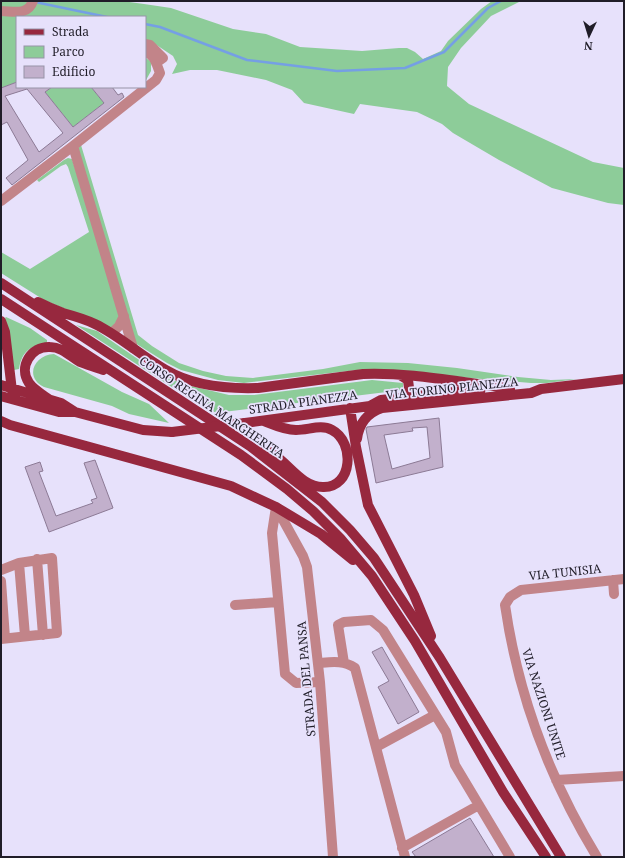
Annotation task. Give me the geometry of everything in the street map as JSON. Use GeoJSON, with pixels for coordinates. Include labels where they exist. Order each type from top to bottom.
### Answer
{"type":"FeatureCollection","features":[{"type":"Feature","properties":{"kind":"main road","name":"CORSO REGINA MARGHERITA"},"geometry":{"type":"LineString","coordinates":[[1,283],[250,446],[322,502],[350,530],[374,558],[440,658]]}},
{"type":"Feature","properties":{"kind":"main road"},"geometry":{"type":"LineString","coordinates":[[14,292],[62,312],[94,323],[112,333],[166,371],[198,382],[229,388],[270,387],[363,374],[400,375],[510,388]]}},
{"type":"Feature","properties":{"kind":"main road","name":"CORSO REGINA MARGHERITA"},"geometry":{"type":"LineString","coordinates":[[1,299],[240,456],[287,489],[313,511],[340,538],[372,576],[415,641],[503,792],[546,857]]}},
{"type":"Feature","properties":{"kind":"main road"},"geometry":{"type":"LineString","coordinates":[[1,321],[5,332],[13,399]]}},
{"type":"Feature","properties":{"kind":"main road"},"geometry":{"type":"LineString","coordinates":[[50,400],[33,388],[26,375],[25,367],[28,359],[33,352],[40,348],[56,348],[81,362],[118,375]]}},
{"type":"Feature","properties":{"kind":"main road"},"geometry":{"type":"LineString","coordinates":[[1,381],[8,372],[9,366]]}},
{"type":"Feature","properties":{"kind":"main road"},"geometry":{"type":"LineString","coordinates":[[400,375],[408,380],[411,401]]}},
{"type":"Feature","properties":{"kind":"main road","name":"VIA TORINO PIANEZZA"},"geometry":{"type":"LineString","coordinates":[[370,406],[382,408],[411,401],[481,389],[541,389],[624,379]]}},
{"type":"Feature","properties":{"kind":"main road","name":"STRADA PIANEZZA"},"geometry":{"type":"LineString","coordinates":[[1,385],[61,404],[75,412]]}},
{"type":"Feature","properties":{"kind":"main road","name":"VIA TORINO PIANEZZA"},"geometry":{"type":"LineString","coordinates":[[370,406],[381,400],[411,401],[531,393],[541,389]]}},
{"type":"Feature","properties":{"kind":"main road","name":"STRADA PIANEZZA"},"geometry":{"type":"LineString","coordinates":[[1,396],[59,412],[75,412],[158,432],[172,432],[370,406]]}},
{"type":"Feature","properties":{"kind":"main road"},"geometry":{"type":"LineString","coordinates":[[350,408],[356,447],[368,504],[414,595],[440,658],[561,857]]}},
{"type":"Feature","properties":{"kind":"main road"},"geometry":{"type":"LineString","coordinates":[[356,447],[358,433],[363,421],[375,410],[382,408]]}},
{"type":"Feature","properties":{"kind":"main road"},"geometry":{"type":"LineString","coordinates":[[250,446],[272,453],[306,481],[316,486],[332,486],[339,481],[345,473],[348,464],[345,444],[342,438],[334,431],[323,427],[296,430],[281,428],[264,420]]}},
{"type":"Feature","properties":{"kind":"main road"},"geometry":{"type":"LineString","coordinates":[[1,421],[10,425],[231,486],[276,507],[321,534],[372,576]]}},
{"type":"Feature","properties":{"kind":"street"},"geometry":{"type":"LineString","coordinates":[[1,11],[24,12],[29,9],[32,3]]}},
{"type":"Feature","properties":{"kind":"street"},"geometry":{"type":"LineString","coordinates":[[146,44],[150,45],[163,58],[156,63]]}},
{"type":"Feature","properties":{"kind":"street"},"geometry":{"type":"LineString","coordinates":[[146,52],[150,53],[154,57],[160,72],[156,80],[146,88]]}},
{"type":"Feature","properties":{"kind":"street"},"geometry":{"type":"LineString","coordinates":[[1,201],[146,88]]}},
{"type":"Feature","properties":{"kind":"street","name":"CORSO REGINA MARGHERITA"},"geometry":{"type":"LineString","coordinates":[[73,146],[134,348]]}},
{"type":"Feature","properties":{"kind":"street"},"geometry":{"type":"LineString","coordinates":[[112,333],[119,326],[124,316]]}},
{"type":"Feature","properties":{"kind":"street"},"geometry":{"type":"LineString","coordinates":[[276,507],[272,533],[284,674],[296,683],[320,682]]}},
{"type":"Feature","properties":{"kind":"street","name":"STRADA DEL PANSA"},"geometry":{"type":"LineString","coordinates":[[276,507],[304,556],[308,568],[320,682],[333,857]]}},
{"type":"Feature","properties":{"kind":"street"},"geometry":{"type":"LineString","coordinates":[[1,570],[19,563],[37,559],[52,558],[57,633],[3,638],[1,582]]}},
{"type":"Feature","properties":{"kind":"street"},"geometry":{"type":"LineString","coordinates":[[37,559],[43,635]]}},
{"type":"Feature","properties":{"kind":"street"},"geometry":{"type":"LineString","coordinates":[[19,563],[25,636]]}},
{"type":"Feature","properties":{"kind":"street","name":"VIA TUNISIA"},"geometry":{"type":"LineString","coordinates":[[510,597],[521,590],[624,579]]}},
{"type":"Feature","properties":{"kind":"street"},"geometry":{"type":"LineString","coordinates":[[613,580],[614,594]]}},
{"type":"Feature","properties":{"kind":"street","name":"VIA NAZIONI UNITE"},"geometry":{"type":"LineString","coordinates":[[510,597],[505,605],[518,648],[518,672],[542,748],[584,836],[597,857]]}},
{"type":"Feature","properties":{"kind":"street"},"geometry":{"type":"LineString","coordinates":[[235,605],[278,602]]}},
{"type":"Feature","properties":{"kind":"street"},"geometry":{"type":"LineString","coordinates":[[344,663],[338,625],[344,622],[371,620],[383,630],[446,732],[455,765],[510,857]]}},
{"type":"Feature","properties":{"kind":"street"},"geometry":{"type":"LineString","coordinates":[[318,663],[338,661],[355,668],[403,852],[479,805]]}},
{"type":"Feature","properties":{"kind":"street"},"geometry":{"type":"LineString","coordinates":[[376,747],[435,715]]}},
{"type":"Feature","properties":{"kind":"street"},"geometry":{"type":"LineString","coordinates":[[556,780],[624,776]]}},
{"type":"Feature","properties":{"kind":"green space"},"geometry":{"type":"Polygon","coordinates":[[[1,1],[122,1],[144,4],[171,8],[233,29],[266,34],[300,47],[362,51],[407,48],[415,52],[423,59],[441,51],[448,41],[481,9],[492,1],[521,1],[491,16],[461,48],[448,67],[447,86],[469,104],[593,162],[624,168],[624,205],[608,203],[552,188],[499,160],[453,133],[442,124],[417,112],[360,104],[354,114],[304,103],[292,90],[266,80],[217,70],[190,70],[172,74],[177,64],[173,56],[149,40],[146,41],[146,16],[16,16],[16,82],[1,88],[1,1]]]}},
{"type":"Feature","properties":{"kind":"green space"},"geometry":{"type":"Polygon","coordinates":[[[146,58],[151,62],[151,71],[146,80],[146,58]]]}},
{"type":"Feature","properties":{"kind":"green space"},"geometry":{"type":"Polygon","coordinates":[[[51,88],[92,88],[104,103],[73,127],[45,92],[51,88]]]}},
{"type":"Feature","properties":{"kind":"green space"},"geometry":{"type":"Polygon","coordinates":[[[81,145],[138,335],[179,363],[203,371],[226,376],[253,378],[323,369],[360,362],[408,363],[551,380],[577,379],[547,383],[531,383],[408,371],[366,369],[244,383],[218,380],[181,370],[135,343],[77,149],[81,145]]]}},
{"type":"Feature","properties":{"kind":"green space"},"geometry":{"type":"Polygon","coordinates":[[[68,158],[72,159],[119,307],[119,319],[111,328],[44,300],[1,273],[1,252],[30,269],[89,232],[66,164],[39,182],[37,180],[68,158]]]}},
{"type":"Feature","properties":{"kind":"green space"},"geometry":{"type":"Polygon","coordinates":[[[6,317],[30,328],[47,340],[47,343],[28,350],[22,358],[19,369],[14,370],[9,331],[5,318],[6,317]]]}},
{"type":"Feature","properties":{"kind":"green space"},"geometry":{"type":"Polygon","coordinates":[[[76,325],[97,331],[164,377],[191,386],[229,395],[254,395],[372,380],[403,383],[403,390],[215,413],[192,400],[76,325]]]}},
{"type":"Feature","properties":{"kind":"green space"},"geometry":{"type":"Polygon","coordinates":[[[54,354],[122,392],[149,404],[169,423],[129,414],[112,406],[44,387],[34,378],[34,367],[41,358],[54,354]]]}},
{"type":"Feature","properties":{"kind":"building"},"geometry":{"type":"Polygon","coordinates":[[[16,82],[16,88],[51,88],[45,92],[73,127],[104,103],[92,88],[113,88],[118,95],[122,93],[124,97],[12,185],[6,178],[28,160],[7,122],[1,125],[1,88],[16,82]],[[27,89],[5,96],[39,152],[63,133],[27,89]]]}},
{"type":"Feature","properties":{"kind":"building"},"geometry":{"type":"Polygon","coordinates":[[[439,418],[443,467],[376,483],[366,429],[367,427],[439,418]],[[427,427],[412,428],[413,431],[384,435],[392,469],[430,458],[427,427]]]}},
{"type":"Feature","properties":{"kind":"building"},"geometry":{"type":"Polygon","coordinates":[[[95,460],[113,508],[49,532],[25,467],[40,462],[43,471],[39,472],[56,516],[93,503],[91,500],[97,498],[84,463],[95,460]]]}},
{"type":"Feature","properties":{"kind":"building"},"geometry":{"type":"Polygon","coordinates":[[[382,647],[419,712],[398,724],[378,687],[389,681],[372,652],[382,647]]]}},
{"type":"Feature","properties":{"kind":"building"},"geometry":{"type":"Polygon","coordinates":[[[470,818],[494,857],[416,857],[412,852],[470,818]]]}},
{"type":"Feature","properties":{"kind":"waterway"},"geometry":{"type":"LineString","coordinates":[[146,24],[160,27],[247,60],[337,71],[405,68],[444,52],[488,8],[501,1]]}},
{"type":"Feature","properties":{"kind":"waterway"},"geometry":{"type":"LineString","coordinates":[[35,2],[102,16]]}}]}
